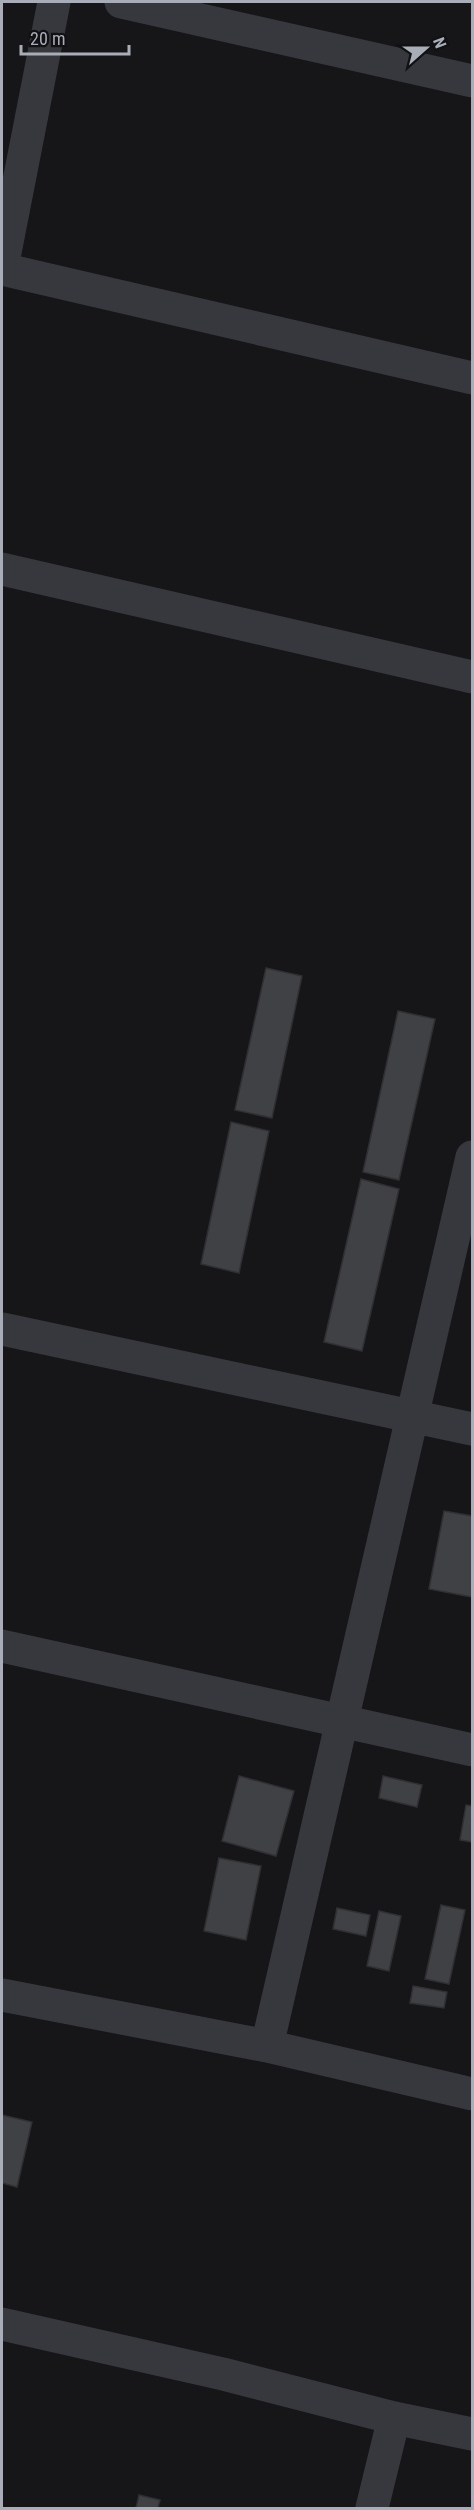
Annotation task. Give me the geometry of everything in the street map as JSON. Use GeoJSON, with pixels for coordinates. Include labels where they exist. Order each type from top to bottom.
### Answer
{"type":"FeatureCollection","features":[{"type":"Feature","properties":{"kind":"street"},"geometry":{"type":"LineString","coordinates":[[54,2],[2,268],[472,378]]}},
{"type":"Feature","properties":{"kind":"street"},"geometry":{"type":"LineString","coordinates":[[121,2],[472,81]]}},
{"type":"Feature","properties":{"kind":"street"},"geometry":{"type":"LineString","coordinates":[[2,569],[472,677]]}},
{"type":"Feature","properties":{"kind":"street"},"geometry":{"type":"LineString","coordinates":[[267,2046],[472,1157]]}},
{"type":"Feature","properties":{"kind":"street"},"geometry":{"type":"LineString","coordinates":[[2,1329],[472,1429]]}},
{"type":"Feature","properties":{"kind":"street"},"geometry":{"type":"LineString","coordinates":[[2,1646],[472,1750]]}},
{"type":"Feature","properties":{"kind":"street"},"geometry":{"type":"LineString","coordinates":[[2,1995],[267,2046],[472,2094]]}},
{"type":"Feature","properties":{"kind":"street"},"geometry":{"type":"LineString","coordinates":[[2,2324],[223,2374],[394,2418],[472,2434]]}},
{"type":"Feature","properties":{"kind":"street"},"geometry":{"type":"LineString","coordinates":[[372,2508],[394,2418]]}},
{"type":"Feature","properties":{"kind":"building"},"geometry":{"type":"Polygon","coordinates":[[[266,968],[302,976],[272,1118],[235,1110],[266,968]]]}},
{"type":"Feature","properties":{"kind":"building"},"geometry":{"type":"Polygon","coordinates":[[[398,1011],[435,1019],[399,1180],[363,1172],[398,1011]]]}},
{"type":"Feature","properties":{"kind":"building"},"geometry":{"type":"Polygon","coordinates":[[[231,1122],[269,1131],[239,1273],[201,1264],[231,1122]]]}},
{"type":"Feature","properties":{"kind":"building"},"geometry":{"type":"Polygon","coordinates":[[[361,1179],[399,1189],[362,1351],[324,1342],[361,1179]]]}},
{"type":"Feature","properties":{"kind":"building"},"geometry":{"type":"Polygon","coordinates":[[[444,1511],[472,1516],[472,1597],[429,1589],[444,1511]]]}},
{"type":"Feature","properties":{"kind":"building"},"geometry":{"type":"Polygon","coordinates":[[[239,1776],[294,1791],[276,1856],[222,1841],[239,1776]]]}},
{"type":"Feature","properties":{"kind":"building"},"geometry":{"type":"Polygon","coordinates":[[[383,1776],[422,1785],[417,1807],[379,1798],[383,1776]]]}},
{"type":"Feature","properties":{"kind":"building"},"geometry":{"type":"Polygon","coordinates":[[[466,1805],[472,1806],[472,1842],[460,1840],[466,1805]]]}},
{"type":"Feature","properties":{"kind":"building"},"geometry":{"type":"Polygon","coordinates":[[[219,1858],[261,1866],[246,1940],[204,1931],[219,1858]]]}},
{"type":"Feature","properties":{"kind":"building"},"geometry":{"type":"Polygon","coordinates":[[[441,1905],[465,1910],[449,1984],[425,1979],[441,1905]]]}},
{"type":"Feature","properties":{"kind":"building"},"geometry":{"type":"Polygon","coordinates":[[[337,1908],[370,1915],[366,1936],[333,1929],[337,1908]]]}},
{"type":"Feature","properties":{"kind":"building"},"geometry":{"type":"Polygon","coordinates":[[[379,1911],[401,1916],[389,1971],[367,1966],[379,1911]]]}},
{"type":"Feature","properties":{"kind":"building"},"geometry":{"type":"Polygon","coordinates":[[[413,1986],[447,1992],[444,2008],[410,2003],[413,1986]]]}},
{"type":"Feature","properties":{"kind":"building"},"geometry":{"type":"Polygon","coordinates":[[[2,2115],[32,2122],[17,2187],[2,2183],[2,2115]]]}},
{"type":"Feature","properties":{"kind":"building"},"geometry":{"type":"Polygon","coordinates":[[[139,2495],[160,2500],[158,2508],[136,2508],[139,2495]]]}}]}
